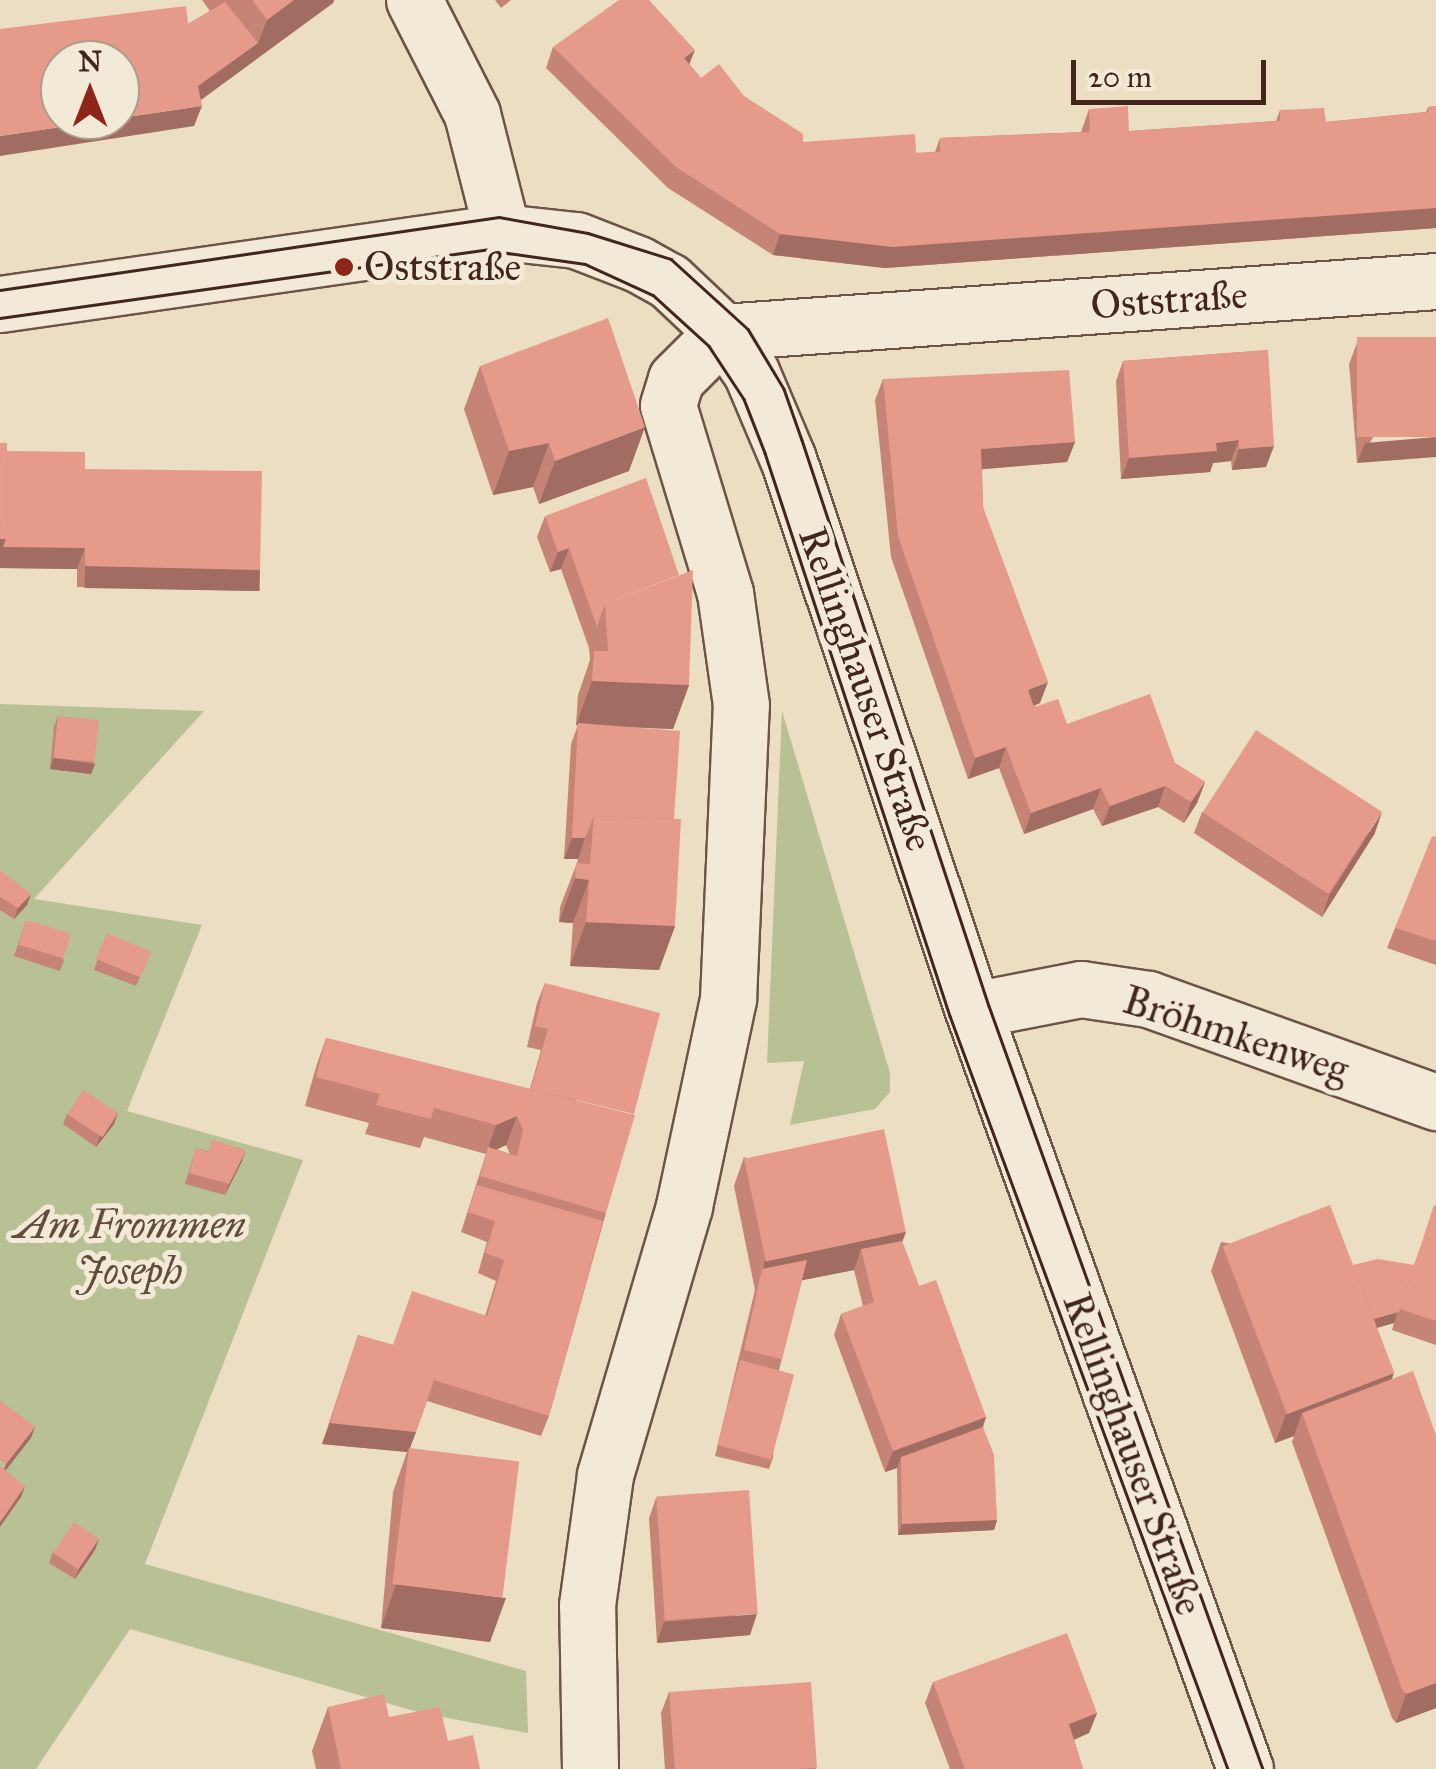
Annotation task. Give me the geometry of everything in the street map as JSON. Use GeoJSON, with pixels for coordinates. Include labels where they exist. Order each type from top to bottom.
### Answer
{"type":"FeatureCollection","features":[{"type":"Feature","properties":{"kind":"street"},"geometry":{"type":"LineString","coordinates":[[414,0],[472,114],[502,232]]}},
{"type":"Feature","properties":{"kind":"street","name":"Rellinghauser Straße"},"geometry":{"type":"LineString","coordinates":[[0,304],[502,232],[576,240],[638,264],[669,281],[724,332],[751,372],[783,444],[973,1010],[1245,1769]]}},
{"type":"Feature","properties":{"kind":"street","name":"Oststraße"},"geometry":{"type":"LineString","coordinates":[[724,332],[1436,281]]}},
{"type":"Feature","properties":{"kind":"street"},"geometry":{"type":"LineString","coordinates":[[590,1769],[587,1605],[605,1475],[684,1206],[728,999],[741,705],[725,593],[668,405],[676,379],[724,332]]}},
{"type":"Feature","properties":{"kind":"street","name":"Bröhmkenweg"},"geometry":{"type":"LineString","coordinates":[[973,1010],[1081,989],[1148,999],[1436,1102]]}},
{"type":"Feature","properties":{"kind":"green space","name":"Am Frommen Joseph"},"geometry":{"type":"Polygon","coordinates":[[[0,704],[204,711],[34,899],[202,925],[127,1111],[303,1160],[145,1564],[526,1671],[528,1733],[421,1713],[130,1629],[36,1769],[0,1769],[0,704]]]}},
{"type":"Feature","properties":{"kind":"green space"},"geometry":{"type":"Polygon","coordinates":[[[782,711],[890,1073],[890,1092],[875,1109],[790,1125],[804,1061],[767,1063],[782,711]]]}},
{"type":"Feature","properties":{"kind":"building"},"geometry":{"type":"Polygon","coordinates":[[[252,0],[294,0],[267,20],[252,0]]]}},
{"type":"Feature","properties":{"kind":"building"},"geometry":{"type":"Polygon","coordinates":[[[619,0],[649,0],[695,50],[684,58],[701,78],[719,64],[744,96],[803,134],[803,142],[915,134],[916,153],[940,152],[940,138],[1090,132],[1089,109],[1128,106],[1129,131],[1280,121],[1280,110],[1324,108],[1326,122],[1428,112],[1428,107],[1436,106],[1436,208],[892,247],[780,234],[676,167],[553,47],[619,0]]]}},
{"type":"Feature","properties":{"kind":"building"},"geometry":{"type":"Polygon","coordinates":[[[225,2],[258,43],[198,86],[202,106],[140,115],[140,40],[40,40],[40,130],[0,136],[0,29],[186,6],[188,24],[225,2]]]}},
{"type":"Feature","properties":{"kind":"building"},"geometry":{"type":"Polygon","coordinates":[[[608,318],[645,427],[555,461],[549,443],[509,451],[480,366],[608,318]]]}},
{"type":"Feature","properties":{"kind":"building"},"geometry":{"type":"Polygon","coordinates":[[[1357,337],[1436,337],[1436,437],[1357,437],[1357,337]]]}},
{"type":"Feature","properties":{"kind":"building"},"geometry":{"type":"Polygon","coordinates":[[[1268,350],[1274,446],[1239,449],[1239,440],[1216,443],[1217,451],[1129,458],[1123,361],[1268,350]]]}},
{"type":"Feature","properties":{"kind":"building"},"geometry":{"type":"Polygon","coordinates":[[[1069,370],[1075,442],[981,449],[983,507],[1048,682],[1028,690],[1034,707],[1058,699],[1067,724],[1150,694],[1175,763],[1205,782],[1191,802],[1165,786],[1110,806],[1101,788],[1031,813],[1006,747],[975,758],[898,536],[883,379],[1069,370]]]}},
{"type":"Feature","properties":{"kind":"building"},"geometry":{"type":"Polygon","coordinates":[[[0,443],[7,443],[6,539],[0,539],[0,443]]]}},
{"type":"Feature","properties":{"kind":"building"},"geometry":{"type":"Polygon","coordinates":[[[7,451],[85,452],[85,469],[262,471],[260,570],[85,566],[85,548],[3,547],[7,451]]]}},
{"type":"Feature","properties":{"kind":"building"},"geometry":{"type":"Polygon","coordinates":[[[646,478],[679,575],[605,604],[597,627],[569,548],[558,552],[545,516],[646,478]]]}},
{"type":"Feature","properties":{"kind":"building"},"geometry":{"type":"Polygon","coordinates":[[[693,570],[689,685],[592,681],[594,651],[608,651],[605,604],[693,570]]]}},
{"type":"Feature","properties":{"kind":"building"},"geometry":{"type":"Polygon","coordinates":[[[58,716],[99,720],[94,762],[54,758],[58,716]]]}},
{"type":"Feature","properties":{"kind":"building"},"geometry":{"type":"Polygon","coordinates":[[[578,723],[680,731],[674,819],[594,816],[585,838],[572,838],[578,723]]]}},
{"type":"Feature","properties":{"kind":"building"},"geometry":{"type":"Polygon","coordinates":[[[1256,730],[1382,812],[1328,894],[1203,812],[1256,730]]]}},
{"type":"Feature","properties":{"kind":"building"},"geometry":{"type":"Polygon","coordinates":[[[594,816],[681,819],[675,926],[586,922],[589,880],[575,878],[576,863],[590,864],[594,816]]]}},
{"type":"Feature","properties":{"kind":"building"},"geometry":{"type":"Polygon","coordinates":[[[1432,836],[1436,837],[1436,941],[1395,928],[1432,836]]]}},
{"type":"Feature","properties":{"kind":"building"},"geometry":{"type":"Polygon","coordinates":[[[0,870],[31,894],[18,908],[0,897],[0,870]]]}},
{"type":"Feature","properties":{"kind":"building"},"geometry":{"type":"Polygon","coordinates":[[[26,920],[71,934],[63,959],[18,945],[26,920]]]}},
{"type":"Feature","properties":{"kind":"building"},"geometry":{"type":"Polygon","coordinates":[[[107,933],[151,952],[140,978],[96,959],[107,933]]]}},
{"type":"Feature","properties":{"kind":"building"},"geometry":{"type":"Polygon","coordinates":[[[545,983],[660,1013],[634,1114],[531,1089],[548,1029],[535,1026],[545,983]]]}},
{"type":"Feature","properties":{"kind":"building"},"geometry":{"type":"Polygon","coordinates":[[[326,1038],[635,1115],[606,1213],[480,1176],[488,1147],[517,1156],[523,1130],[517,1116],[496,1125],[434,1108],[431,1119],[376,1105],[380,1094],[316,1077],[326,1038]]]}},
{"type":"Feature","properties":{"kind":"building"},"geometry":{"type":"Polygon","coordinates":[[[83,1090],[118,1113],[102,1137],[67,1114],[83,1090]]]}},
{"type":"Feature","properties":{"kind":"building"},"geometry":{"type":"Polygon","coordinates":[[[884,1129],[906,1232],[766,1261],[744,1159],[884,1129]]]}},
{"type":"Feature","properties":{"kind":"building"},"geometry":{"type":"Polygon","coordinates":[[[212,1140],[246,1150],[229,1184],[189,1173],[196,1148],[208,1152],[212,1140]]]}},
{"type":"Feature","properties":{"kind":"building"},"geometry":{"type":"Polygon","coordinates":[[[477,1185],[603,1221],[549,1416],[434,1380],[416,1432],[330,1423],[358,1335],[393,1345],[412,1291],[487,1316],[504,1260],[485,1253],[495,1221],[468,1212],[477,1185]]]}},
{"type":"Feature","properties":{"kind":"building"},"geometry":{"type":"Polygon","coordinates":[[[1330,1205],[1395,1373],[1287,1414],[1223,1246],[1330,1205]]]}},
{"type":"Feature","properties":{"kind":"building"},"geometry":{"type":"Polygon","coordinates":[[[1436,1206],[1436,1321],[1400,1309],[1436,1206]]]}},
{"type":"Feature","properties":{"kind":"building"},"geometry":{"type":"Polygon","coordinates":[[[902,1241],[919,1286],[936,1280],[986,1417],[893,1451],[841,1314],[874,1302],[861,1249],[902,1241]]]}},
{"type":"Feature","properties":{"kind":"building"},"geometry":{"type":"Polygon","coordinates":[[[1378,1259],[1414,1265],[1399,1312],[1374,1319],[1353,1265],[1378,1259]]]}},
{"type":"Feature","properties":{"kind":"building"},"geometry":{"type":"Polygon","coordinates":[[[807,1260],[782,1359],[744,1350],[762,1269],[807,1260]]]}},
{"type":"Feature","properties":{"kind":"building"},"geometry":{"type":"Polygon","coordinates":[[[740,1360],[794,1374],[771,1459],[717,1445],[740,1360]]]}},
{"type":"Feature","properties":{"kind":"building"},"geometry":{"type":"Polygon","coordinates":[[[1413,1371],[1436,1435],[1436,1683],[1406,1694],[1302,1413],[1413,1371]]]}},
{"type":"Feature","properties":{"kind":"building"},"geometry":{"type":"Polygon","coordinates":[[[0,1400],[35,1427],[6,1464],[0,1460],[0,1400]]]}},
{"type":"Feature","properties":{"kind":"building"},"geometry":{"type":"Polygon","coordinates":[[[983,1427],[994,1455],[997,1520],[902,1524],[901,1457],[983,1427]]]}},
{"type":"Feature","properties":{"kind":"building"},"geometry":{"type":"Polygon","coordinates":[[[409,1448],[519,1462],[502,1598],[392,1584],[409,1448]]]}},
{"type":"Feature","properties":{"kind":"building"},"geometry":{"type":"Polygon","coordinates":[[[0,1466],[25,1486],[0,1522],[0,1466]]]}},
{"type":"Feature","properties":{"kind":"building"},"geometry":{"type":"Polygon","coordinates":[[[749,1490],[758,1614],[665,1620],[656,1496],[749,1490]]]}},
{"type":"Feature","properties":{"kind":"building"},"geometry":{"type":"Polygon","coordinates":[[[74,1522],[99,1539],[78,1569],[53,1553],[74,1522]]]}},
{"type":"Feature","properties":{"kind":"building"},"geometry":{"type":"Polygon","coordinates":[[[1067,1633],[1097,1713],[1069,1724],[1083,1769],[965,1769],[933,1682],[1067,1633]]]}},
{"type":"Feature","properties":{"kind":"building"},"geometry":{"type":"Polygon","coordinates":[[[811,1682],[817,1768],[675,1769],[669,1692],[811,1682]]]}},
{"type":"Feature","properties":{"kind":"building"},"geometry":{"type":"Polygon","coordinates":[[[384,1694],[389,1717],[440,1707],[448,1741],[473,1735],[480,1769],[341,1769],[328,1707],[384,1694]]]}},
{"type":"Feature","properties":{"kind":"tram line"},"geometry":{"type":"LineString","coordinates":[[0,290],[499,217],[588,233],[671,259],[748,329],[784,389],[989,1006],[1263,1769]]}},
{"type":"Feature","properties":{"kind":"tram line"},"geometry":{"type":"LineString","coordinates":[[0,318],[486,250],[585,264],[653,295],[709,346],[744,399],[765,453],[950,1016],[1228,1769]]}},
{"type":"Feature","properties":{"kind":"place","name":"Oststraße"},"geometry":{"type":"Point","coordinates":[344,267]}}]}
